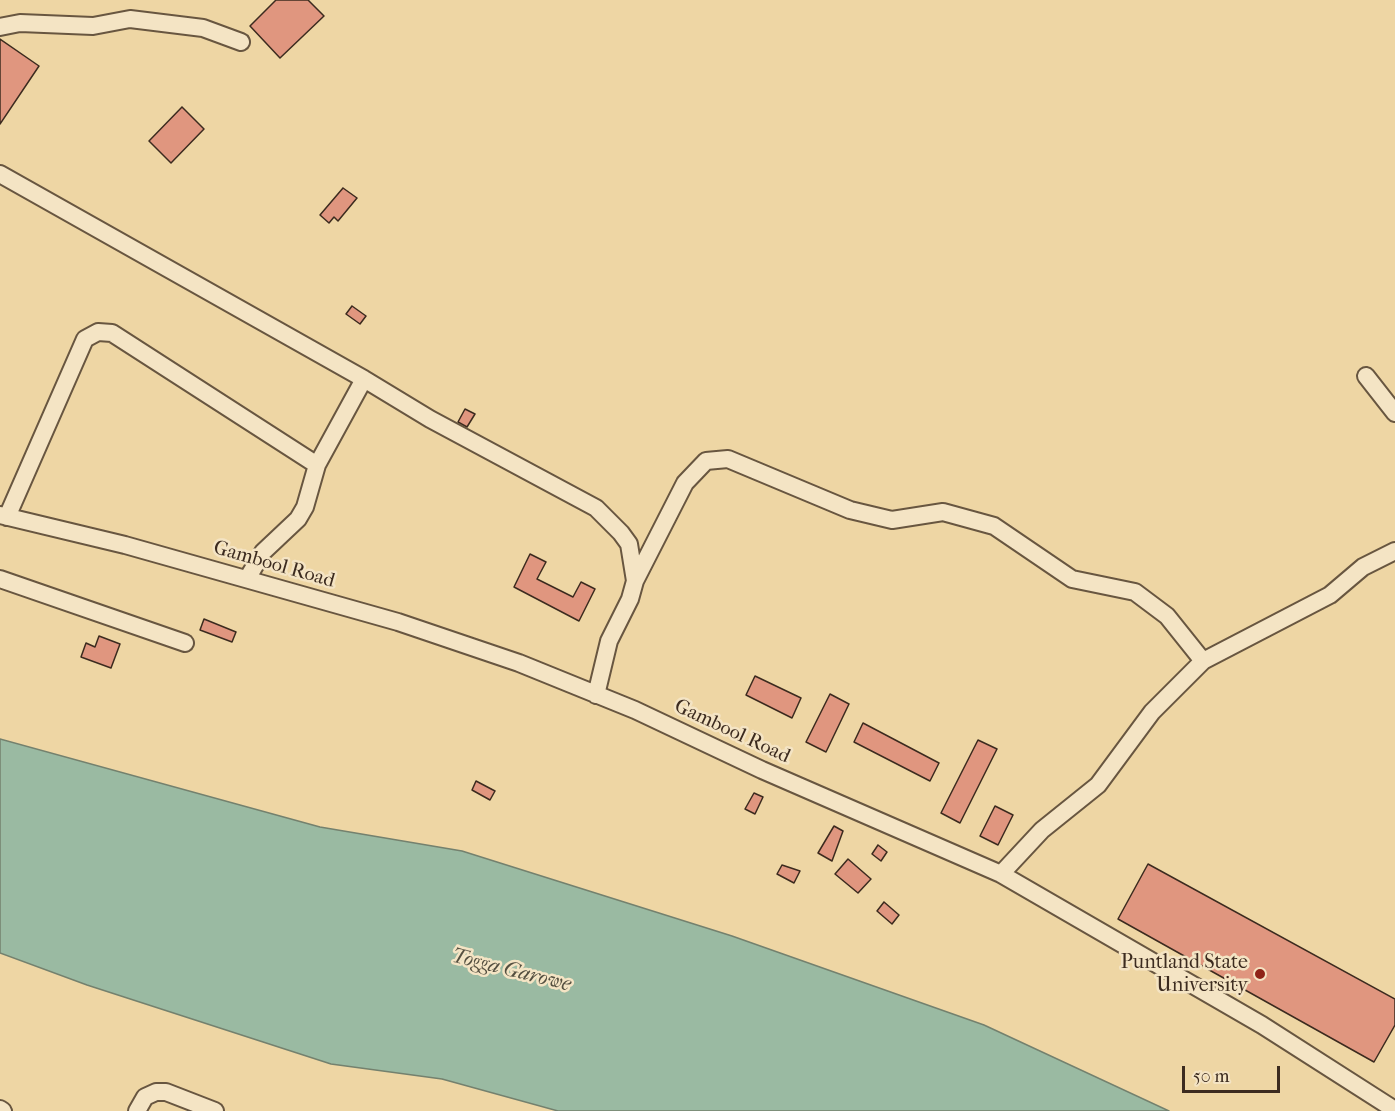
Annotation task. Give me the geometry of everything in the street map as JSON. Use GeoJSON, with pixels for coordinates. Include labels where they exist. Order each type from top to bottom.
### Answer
{"type":"FeatureCollection","features":[{"type":"Feature","properties":{"kind":"street"},"geometry":{"type":"LineString","coordinates":[[0,27],[20,23],[93,26],[130,20],[203,28],[242,42]]}},
{"type":"Feature","properties":{"kind":"street"},"geometry":{"type":"LineString","coordinates":[[0,174],[364,379],[430,419],[596,508],[629,544],[635,581]]}},
{"type":"Feature","properties":{"kind":"street"},"geometry":{"type":"LineString","coordinates":[[4,516],[85,339],[98,332],[112,333],[317,465]]}},
{"type":"Feature","properties":{"kind":"street"},"geometry":{"type":"LineString","coordinates":[[1366,376],[1395,413]]}},
{"type":"Feature","properties":{"kind":"street"},"geometry":{"type":"LineString","coordinates":[[247,579],[263,552],[298,519],[305,507],[317,465],[364,379]]}},
{"type":"Feature","properties":{"kind":"street"},"geometry":{"type":"LineString","coordinates":[[596,695],[609,641],[630,599],[635,581],[685,483],[706,461],[728,459],[850,510],[892,520],[943,512],[994,526],[1072,579],[1135,592],[1167,616],[1203,661]]}},
{"type":"Feature","properties":{"kind":"street","name":"Gambool Road"},"geometry":{"type":"LineString","coordinates":[[4,516],[125,545],[409,626],[519,663],[635,710],[762,770],[1001,874],[1262,1025],[1395,1110]]}},
{"type":"Feature","properties":{"kind":"street"},"geometry":{"type":"LineString","coordinates":[[1001,874],[1042,830],[1098,785],[1152,712],[1203,661],[1330,595],[1363,567],[1395,551]]}},
{"type":"Feature","properties":{"kind":"street"},"geometry":{"type":"LineString","coordinates":[[0,579],[184,643]]}},
{"type":"Feature","properties":{"kind":"street"},"geometry":{"type":"LineString","coordinates":[[137,1111],[145,1097],[156,1092],[166,1092],[215,1111]]}},
{"type":"Feature","properties":{"kind":"water","name":"Togga Garowe"},"geometry":{"type":"Polygon","coordinates":[[[0,739],[320,827],[462,851],[732,936],[984,1025],[1169,1111],[558,1111],[442,1079],[331,1064],[87,985],[0,953],[0,739]]]}},
{"type":"Feature","properties":{"kind":"building"},"geometry":{"type":"Polygon","coordinates":[[[276,0],[308,0],[324,16],[280,58],[250,26],[276,0]]]}},
{"type":"Feature","properties":{"kind":"building"},"geometry":{"type":"Polygon","coordinates":[[[0,39],[39,66],[0,124],[0,39]]]}},
{"type":"Feature","properties":{"kind":"building"},"geometry":{"type":"Polygon","coordinates":[[[182,107],[204,129],[171,163],[149,141],[182,107]]]}},
{"type":"Feature","properties":{"kind":"building"},"geometry":{"type":"Polygon","coordinates":[[[343,188],[357,198],[338,221],[334,217],[329,223],[320,215],[343,188]]]}},
{"type":"Feature","properties":{"kind":"building"},"geometry":{"type":"Polygon","coordinates":[[[352,306],[366,316],[360,324],[346,314],[352,306]]]}},
{"type":"Feature","properties":{"kind":"building"},"geometry":{"type":"Polygon","coordinates":[[[465,409],[475,414],[467,427],[458,422],[465,409]]]}},
{"type":"Feature","properties":{"kind":"building"},"geometry":{"type":"Polygon","coordinates":[[[530,554],[546,562],[537,579],[573,597],[581,582],[595,589],[579,621],[514,587],[530,554]]]}},
{"type":"Feature","properties":{"kind":"building"},"geometry":{"type":"Polygon","coordinates":[[[204,619],[236,632],[232,642],[200,630],[204,619]]]}},
{"type":"Feature","properties":{"kind":"building"},"geometry":{"type":"Polygon","coordinates":[[[99,636],[120,644],[111,668],[81,657],[86,643],[95,647],[99,636]]]}},
{"type":"Feature","properties":{"kind":"building"},"geometry":{"type":"Polygon","coordinates":[[[755,676],[801,698],[792,718],[746,695],[755,676]]]}},
{"type":"Feature","properties":{"kind":"building"},"geometry":{"type":"Polygon","coordinates":[[[830,694],[849,704],[826,752],[806,742],[830,694]]]}},
{"type":"Feature","properties":{"kind":"building"},"geometry":{"type":"Polygon","coordinates":[[[863,723],[939,763],[930,781],[854,742],[863,723]]]}},
{"type":"Feature","properties":{"kind":"building"},"geometry":{"type":"Polygon","coordinates":[[[978,740],[997,749],[960,823],[941,813],[978,740]]]}},
{"type":"Feature","properties":{"kind":"building"},"geometry":{"type":"Polygon","coordinates":[[[476,781],[495,791],[490,800],[472,790],[476,781]]]}},
{"type":"Feature","properties":{"kind":"building"},"geometry":{"type":"Polygon","coordinates":[[[754,793],[763,797],[755,814],[745,809],[754,793]]]}},
{"type":"Feature","properties":{"kind":"building"},"geometry":{"type":"Polygon","coordinates":[[[995,806],[1013,815],[998,845],[980,836],[995,806]]]}},
{"type":"Feature","properties":{"kind":"building"},"geometry":{"type":"Polygon","coordinates":[[[834,826],[843,831],[832,861],[818,853],[834,826]]]}},
{"type":"Feature","properties":{"kind":"building"},"geometry":{"type":"Polygon","coordinates":[[[878,845],[887,852],[881,861],[872,854],[878,845]]]}},
{"type":"Feature","properties":{"kind":"building"},"geometry":{"type":"Polygon","coordinates":[[[848,859],[871,879],[858,893],[835,874],[848,859]]]}},
{"type":"Feature","properties":{"kind":"building"},"geometry":{"type":"Polygon","coordinates":[[[1148,864],[1395,999],[1395,1025],[1374,1062],[1118,919],[1148,864]]]}},
{"type":"Feature","properties":{"kind":"building"},"geometry":{"type":"Polygon","coordinates":[[[782,865],[800,871],[794,883],[777,874],[782,865]]]}},
{"type":"Feature","properties":{"kind":"building"},"geometry":{"type":"Polygon","coordinates":[[[884,902],[899,915],[892,924],[877,911],[884,902]]]}},
{"type":"Feature","properties":{"kind":"place","name":"Puntland State University"},"geometry":{"type":"Point","coordinates":[1260,974]}}]}
